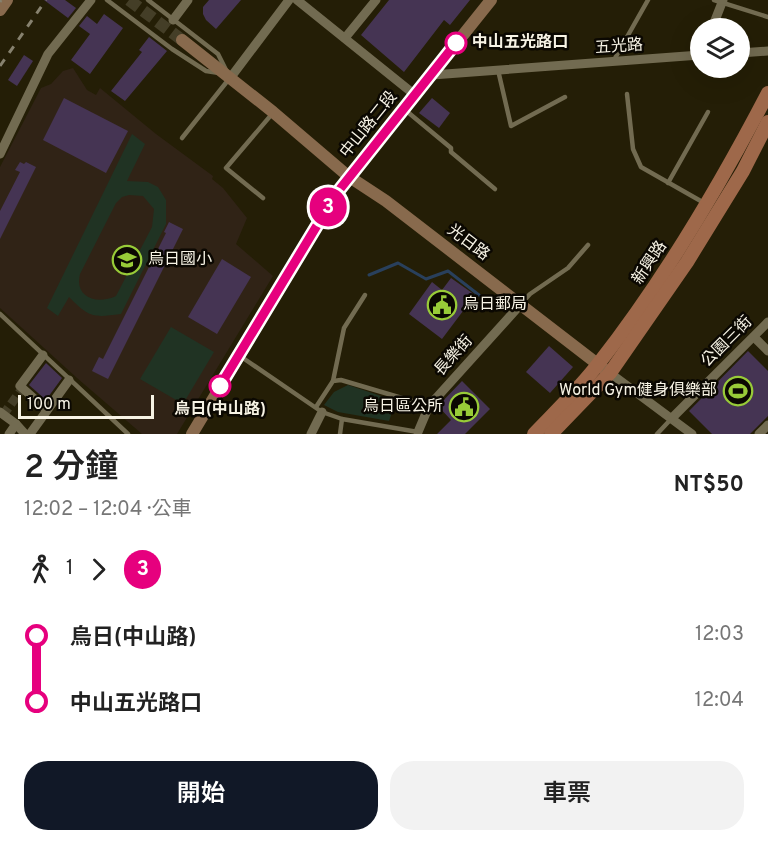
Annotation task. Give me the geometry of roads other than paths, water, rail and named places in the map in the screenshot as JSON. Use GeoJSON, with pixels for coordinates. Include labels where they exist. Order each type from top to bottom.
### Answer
{"type":"FeatureCollection","features":[{"type":"Feature","properties":{"kind":"main road"},"geometry":{"type":"LineString","coordinates":[[0,10],[8,0]]}},
{"type":"Feature","properties":{"kind":"main road","name":"中山路二段"},"geometry":{"type":"LineString","coordinates":[[192,434],[348,176],[432,75],[490,0]]}},
{"type":"Feature","properties":{"kind":"main road","name":"光日路"},"geometry":{"type":"LineString","coordinates":[[182,40],[273,112],[348,176],[386,201],[604,369]]}},
{"type":"Feature","properties":{"kind":"main road","name":"新興路"},"geometry":{"type":"LineString","coordinates":[[534,434],[604,369],[707,204],[768,93]]}},
{"type":"Feature","properties":{"kind":"main road","name":"新興路"},"geometry":{"type":"LineString","coordinates":[[551,434],[604,369],[698,245],[743,171],[768,122]]}},
{"type":"Feature","properties":{"kind":"street"},"geometry":{"type":"LineString","coordinates":[[0,154],[48,54],[91,0]]}},
{"type":"Feature","properties":{"kind":"street"},"geometry":{"type":"LineString","coordinates":[[172,20],[188,0]]}},
{"type":"Feature","properties":{"kind":"street"},"geometry":{"type":"LineString","coordinates":[[229,76],[289,0]]}},
{"type":"Feature","properties":{"kind":"street"},"geometry":{"type":"LineString","coordinates":[[297,0],[415,95]]}},
{"type":"Feature","properties":{"kind":"street"},"geometry":{"type":"LineString","coordinates":[[345,38],[376,0]]}},
{"type":"Feature","properties":{"kind":"street"},"geometry":{"type":"LineString","coordinates":[[715,18],[720,1]]}},
{"type":"Feature","properties":{"kind":"street"},"geometry":{"type":"LineString","coordinates":[[750,52],[768,51]]}},
{"type":"Feature","properties":{"kind":"street","name":"五光路"},"geometry":{"type":"LineString","coordinates":[[432,75],[690,56]]}},
{"type":"Feature","properties":{"kind":"street","name":"長樂街"},"geometry":{"type":"LineString","coordinates":[[420,433],[429,406],[521,304]]}},
{"type":"Feature","properties":{"kind":"street","name":"公園三街"},"geometry":{"type":"LineString","coordinates":[[672,418],[768,322]]}},
{"type":"Feature","properties":{"kind":"street"},"geometry":{"type":"LineString","coordinates":[[754,337],[768,351]]}},
{"type":"Feature","properties":{"kind":"street"},"geometry":{"type":"LineString","coordinates":[[43,355],[20,386],[47,410]]}},
{"type":"Feature","properties":{"kind":"street","name":"光日路"},"geometry":{"type":"LineString","coordinates":[[604,369],[692,434]]}},
{"type":"Feature","properties":{"kind":"street"},"geometry":{"type":"LineString","coordinates":[[30,434],[69,380]]}},
{"type":"Feature","properties":{"kind":"street"},"geometry":{"type":"LineString","coordinates":[[311,434],[319,409]]}},
{"type":"Feature","properties":{"kind":"street"},"geometry":{"type":"LineString","coordinates":[[0,412],[25,434]]}},
{"type":"Feature","properties":{"kind":"street"},"geometry":{"type":"LineString","coordinates":[[9,434],[16,424]]}},
{"type":"Feature","properties":{"kind":"street"},"geometry":{"type":"LineString","coordinates":[[759,434],[768,425]]}},
{"type":"Feature","properties":{"kind":"lane","name":"光日路"},"geometry":{"type":"LineString","coordinates":[[107,0],[172,49],[206,71],[229,76]]}},
{"type":"Feature","properties":{"kind":"lane","name":"光日路"},"geometry":{"type":"LineString","coordinates":[[148,0],[218,54],[229,76]]}},
{"type":"Feature","properties":{"kind":"lane"},"geometry":{"type":"LineString","coordinates":[[613,62],[648,0]]}},
{"type":"Feature","properties":{"kind":"lane"},"geometry":{"type":"LineString","coordinates":[[720,1],[768,17]]}},
{"type":"Feature","properties":{"kind":"lane"},"geometry":{"type":"LineString","coordinates":[[498,70],[511,126],[565,97]]}},
{"type":"Feature","properties":{"kind":"lane"},"geometry":{"type":"LineString","coordinates":[[182,138],[229,76]]}},
{"type":"Feature","properties":{"kind":"lane"},"geometry":{"type":"LineString","coordinates":[[627,93],[633,149],[641,167],[707,204]]}},
{"type":"Feature","properties":{"kind":"lane"},"geometry":{"type":"LineString","coordinates":[[404,109],[495,189]]}},
{"type":"Feature","properties":{"kind":"lane"},"geometry":{"type":"LineString","coordinates":[[263,198],[226,168],[273,112]]}},
{"type":"Feature","properties":{"kind":"lane"},"geometry":{"type":"LineString","coordinates":[[668,183],[708,112]]}},
{"type":"Feature","properties":{"kind":"lane"},"geometry":{"type":"LineString","coordinates":[[521,304],[530,294],[568,268],[588,245]]}},
{"type":"Feature","properties":{"kind":"lane"},"geometry":{"type":"LineString","coordinates":[[319,409],[333,381],[344,328],[365,295]]}},
{"type":"Feature","properties":{"kind":"lane"},"geometry":{"type":"LineString","coordinates":[[0,314],[128,434]]}},
{"type":"Feature","properties":{"kind":"lane"},"geometry":{"type":"LineString","coordinates":[[240,356],[319,409],[342,419],[420,433]]}},
{"type":"Feature","properties":{"kind":"lane"},"geometry":{"type":"LineString","coordinates":[[333,381],[352,382],[429,406]]}},
{"type":"Feature","properties":{"kind":"lane","name":"公園三街"},"geometry":{"type":"LineString","coordinates":[[657,434],[672,418]]}},
{"type":"Feature","properties":{"kind":"lane"},"geometry":{"type":"LineString","coordinates":[[340,434],[342,419]]}},
{"type":"Feature","properties":{"kind":"waterway"},"geometry":{"type":"LineString","coordinates":[[369,275],[398,263],[426,279],[448,271],[497,309]]}},
{"type":"Feature","properties":{"kind":"tunnel"},"geometry":{"type":"LineString","coordinates":[[129,0],[182,40]]}},
{"type":"Feature","properties":{"kind":"tunnel"},"geometry":{"type":"LineString","coordinates":[[3,415],[22,389]]}},
{"type":"Feature","properties":{"kind":"railway"},"geometry":{"type":"LineString","coordinates":[[0,66],[46,0]]}},
{"type":"Feature","properties":{"kind":"place","name":"中山五光路口"},"geometry":{"type":"Point","coordinates":[456,43]}},
{"type":"Feature","properties":{"kind":"place","name":"烏日國小"},"geometry":{"type":"Point","coordinates":[127,260]}},
{"type":"Feature","properties":{"kind":"place","name":"烏日郵局"},"geometry":{"type":"Point","coordinates":[442,305]}},
{"type":"Feature","properties":{"kind":"place","name":"烏日(中山路)"},"geometry":{"type":"Point","coordinates":[220,386]}},
{"type":"Feature","properties":{"kind":"place","name":"World Gym健身俱樂部"},"geometry":{"type":"Point","coordinates":[738,391]}},
{"type":"Feature","properties":{"kind":"place","name":"烏日區公所"},"geometry":{"type":"Point","coordinates":[464,407]}}]}
